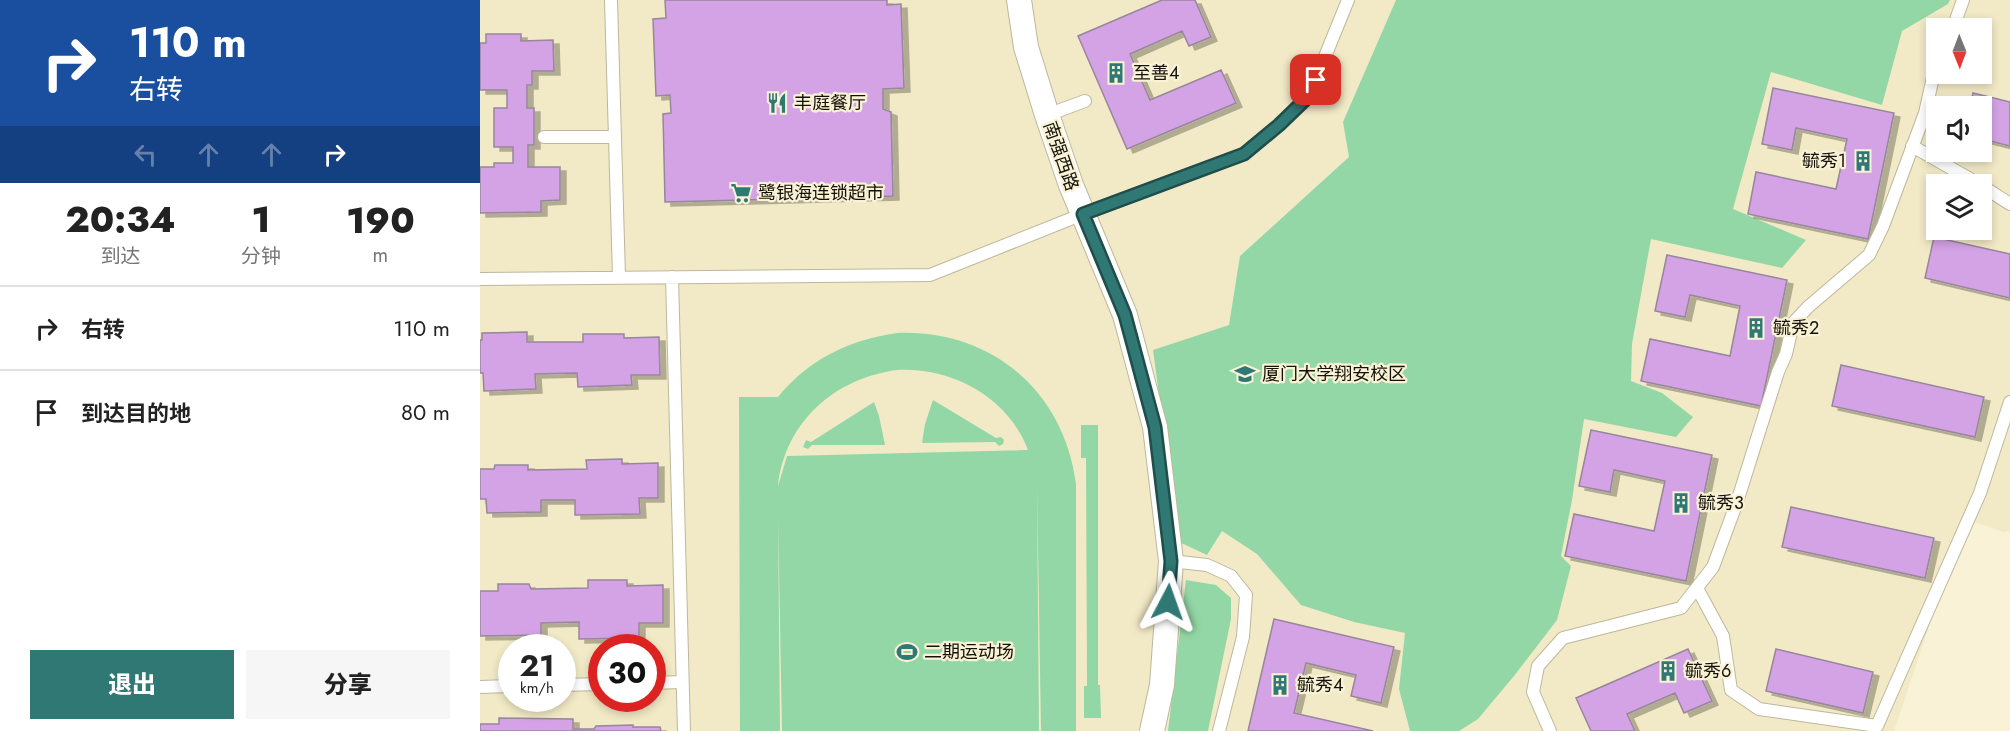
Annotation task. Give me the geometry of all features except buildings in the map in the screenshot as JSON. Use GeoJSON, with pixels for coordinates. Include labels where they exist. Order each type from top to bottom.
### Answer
{"type":"FeatureCollection","features":[{"type":"Feature","properties":{"kind":"street","name":"南强西路"},"geometry":{"type":"LineString","coordinates":[[1019,0],[1026,46],[1047,114],[1071,185],[1125,315],[1155,427],[1171,561],[1162,685],[1152,731]]}},
{"type":"Feature","properties":{"kind":"lane"},"geometry":{"type":"LineString","coordinates":[[611,0],[619,277]]}},
{"type":"Feature","properties":{"kind":"lane"},"geometry":{"type":"LineString","coordinates":[[480,279],[930,275],[1083,214],[1244,154],[1309,96],[1348,0]]}},
{"type":"Feature","properties":{"kind":"lane"},"geometry":{"type":"LineString","coordinates":[[1957,18],[1963,0]]}},
{"type":"Feature","properties":{"kind":"lane"},"geometry":{"type":"LineString","coordinates":[[1550,731],[1533,692],[1538,666],[1563,638],[1681,608],[1713,567],[1786,354],[1793,323],[1869,255],[1883,226],[1925,113],[1932,84]]}},
{"type":"Feature","properties":{"kind":"lane"},"geometry":{"type":"LineString","coordinates":[[1047,114],[1085,101]]}},
{"type":"Feature","properties":{"kind":"lane"},"geometry":{"type":"LineString","coordinates":[[544,137],[615,137]]}},
{"type":"Feature","properties":{"kind":"lane"},"geometry":{"type":"LineString","coordinates":[[1912,146],[1961,174]]}},
{"type":"Feature","properties":{"kind":"lane"},"geometry":{"type":"LineString","coordinates":[[1992,193],[2010,204]]}},
{"type":"Feature","properties":{"kind":"lane"},"geometry":{"type":"LineString","coordinates":[[672,277],[684,731]]}},
{"type":"Feature","properties":{"kind":"lane"},"geometry":{"type":"LineString","coordinates":[[1697,588],[1723,636],[1731,690],[1759,709],[1877,726],[1980,493],[2010,402]]}},
{"type":"Feature","properties":{"kind":"lane"},"geometry":{"type":"LineString","coordinates":[[1171,561],[1207,565],[1231,576],[1246,595],[1242,637],[1220,731]]}},
{"type":"Feature","properties":{"kind":"lane"},"geometry":{"type":"LineString","coordinates":[[666,683],[682,682]]}},
{"type":"Feature","properties":{"kind":"lane"},"geometry":{"type":"LineString","coordinates":[[480,687],[498,686]]}},
{"type":"Feature","properties":{"kind":"shaded area","name":"厦门大学翔安校区"},"geometry":{"type":"Polygon","coordinates":[[[480,0],[2010,0],[2010,531],[2004,532],[1965,519],[1894,731],[480,731],[480,0]]]}},
{"type":"Feature","properties":{"kind":"green space"},"geometry":{"type":"Polygon","coordinates":[[[1396,0],[1950,0],[1948,4],[1902,31],[1882,105],[1771,72],[1733,209],[1806,240],[1782,268],[1651,239],[1632,344],[1631,381],[1662,393],[1693,417],[1676,437],[1584,419],[1561,556],[1571,566],[1557,620],[1478,719],[1459,731],[1410,731],[1399,689],[1405,633],[1354,622],[1301,605],[1257,554],[1222,531],[1207,555],[1179,542],[1153,350],[1229,325],[1240,256],[1349,157],[1343,122],[1396,0]]]}},
{"type":"Feature","properties":{"kind":"green space"},"geometry":{"type":"Polygon","coordinates":[[[897,333],[931,335],[963,342],[992,354],[1017,372],[1039,394],[1056,421],[1069,451],[1076,484],[1076,731],[1041,731],[1037,487],[1039,731],[782,731],[778,516],[780,731],[740,731],[739,397],[778,397],[803,372],[831,353],[879,336],[897,333]],[[897,370],[853,382],[834,393],[817,407],[802,423],[791,442],[778,486],[787,456],[1028,450],[1019,431],[1007,415],[976,389],[957,380],[918,370],[897,370]]]}},
{"type":"Feature","properties":{"kind":"green space"},"geometry":{"type":"Polygon","coordinates":[[[933,400],[996,438],[1001,437],[1004,440],[1003,444],[999,446],[995,442],[922,443],[925,424],[933,400]]]}},
{"type":"Feature","properties":{"kind":"green space"},"geometry":{"type":"Polygon","coordinates":[[[874,402],[885,445],[812,445],[808,449],[803,447],[806,440],[811,442],[874,402]]]}},
{"type":"Feature","properties":{"kind":"green space"},"geometry":{"type":"Polygon","coordinates":[[[1081,425],[1098,425],[1098,685],[1100,685],[1101,718],[1084,718],[1084,686],[1087,686],[1086,458],[1081,458],[1081,425]]]}},
{"type":"Feature","properties":{"kind":"green space"},"geometry":{"type":"Polygon","coordinates":[[[1186,580],[1216,585],[1231,598],[1231,619],[1208,731],[1168,731],[1186,580]]]}},
{"type":"Feature","properties":{"kind":"place","name":"至善4"},"geometry":{"type":"Point","coordinates":[1116,73]}},
{"type":"Feature","properties":{"kind":"place","name":"丰庭餐厅"},"geometry":{"type":"Point","coordinates":[777,103]}},
{"type":"Feature","properties":{"kind":"place","name":"毓秀1"},"geometry":{"type":"Point","coordinates":[1863,161]}},
{"type":"Feature","properties":{"kind":"place","name":"鹭银海连锁超市"},"geometry":{"type":"Point","coordinates":[741,193]}},
{"type":"Feature","properties":{"kind":"place","name":"毓秀2"},"geometry":{"type":"Point","coordinates":[1756,328]}},
{"type":"Feature","properties":{"kind":"place","name":"厦门大学翔安校区"},"geometry":{"type":"Point","coordinates":[1245,374]}},
{"type":"Feature","properties":{"kind":"place","name":"毓秀3"},"geometry":{"type":"Point","coordinates":[1681,503]}},
{"type":"Feature","properties":{"kind":"place","name":"二期运动场"},"geometry":{"type":"Point","coordinates":[907,652]}},
{"type":"Feature","properties":{"kind":"place","name":"毓秀6"},"geometry":{"type":"Point","coordinates":[1668,671]}},
{"type":"Feature","properties":{"kind":"place","name":"毓秀4"},"geometry":{"type":"Point","coordinates":[1280,685]}},
{"type":"Feature","properties":{"kind":"route"},"geometry":{"type":"LineString","coordinates":[[1168,602],[1171,561],[1155,427],[1125,315],[1083,214],[1244,154],[1309,96],[1316,80]]}}]}
